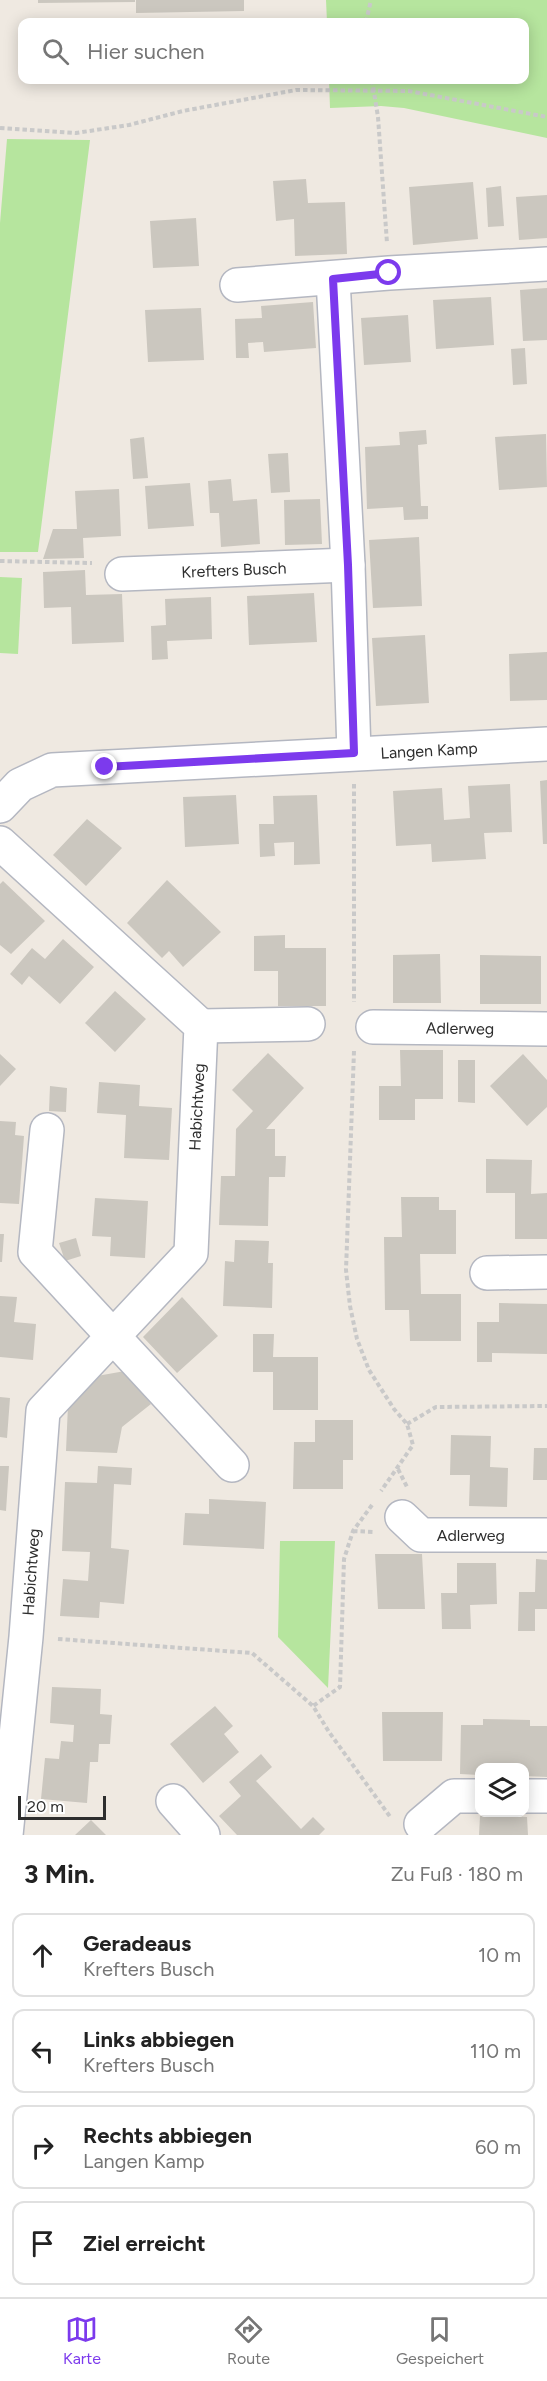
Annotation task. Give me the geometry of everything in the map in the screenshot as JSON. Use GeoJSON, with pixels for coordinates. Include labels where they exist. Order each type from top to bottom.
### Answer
{"type":"FeatureCollection","features":[{"type":"Feature","properties":{"kind":"street"},"geometry":{"type":"LineString","coordinates":[[237,285],[547,264]]}},
{"type":"Feature","properties":{"kind":"street"},"geometry":{"type":"LineString","coordinates":[[333,279],[348,565],[354,753]]}},
{"type":"Feature","properties":{"kind":"street","name":"Krefters Busch"},"geometry":{"type":"LineString","coordinates":[[122,574],[348,565]]}},
{"type":"Feature","properties":{"kind":"street","name":"Langen Kamp"},"geometry":{"type":"LineString","coordinates":[[0,806],[20,785],[52,770],[547,744]]}},
{"type":"Feature","properties":{"kind":"street"},"geometry":{"type":"LineString","coordinates":[[0,843],[201,1026],[308,1024]]}},
{"type":"Feature","properties":{"kind":"street","name":"Habichtweg"},"geometry":{"type":"LineString","coordinates":[[6,1835],[26,1637],[43,1411],[191,1253],[201,1026]]}},
{"type":"Feature","properties":{"kind":"street","name":"Adlerweg"},"geometry":{"type":"LineString","coordinates":[[360,1027],[547,1029]]}},
{"type":"Feature","properties":{"kind":"street"},"geometry":{"type":"LineString","coordinates":[[46,1130],[35,1252],[232,1465]]}},
{"type":"Feature","properties":{"kind":"street"},"geometry":{"type":"LineString","coordinates":[[487,1273],[547,1272]]}},
{"type":"Feature","properties":{"kind":"street","name":"Adlerweg"},"geometry":{"type":"LineString","coordinates":[[402,1517],[422,1535],[547,1535]]}},
{"type":"Feature","properties":{"kind":"street"},"geometry":{"type":"LineString","coordinates":[[409,1825],[454,1796],[475,1796]]}},
{"type":"Feature","properties":{"kind":"street"},"geometry":{"type":"LineString","coordinates":[[529,1796],[547,1796]]}},
{"type":"Feature","properties":{"kind":"street"},"geometry":{"type":"LineString","coordinates":[[173,1801],[203,1835]]}},
{"type":"Feature","properties":{"kind":"path"},"geometry":{"type":"LineString","coordinates":[[367,18],[371,0]]}},
{"type":"Feature","properties":{"kind":"path"},"geometry":{"type":"LineString","coordinates":[[372,84],[378,117],[389,273]]}},
{"type":"Feature","properties":{"kind":"path"},"geometry":{"type":"LineString","coordinates":[[0,128],[76,133],[129,125],[183,111],[296,90],[409,91],[547,117]]}},
{"type":"Feature","properties":{"kind":"path"},"geometry":{"type":"LineString","coordinates":[[0,561],[122,564],[122,574]]}},
{"type":"Feature","properties":{"kind":"path"},"geometry":{"type":"LineString","coordinates":[[313,1706],[340,1687],[344,1559],[353,1531],[413,1445],[407,1424],[394,1409],[369,1370],[357,1340],[346,1270],[360,1027],[354,753]]}},
{"type":"Feature","properties":{"kind":"path"},"geometry":{"type":"LineString","coordinates":[[407,1424],[436,1407],[547,1406]]}},
{"type":"Feature","properties":{"kind":"path"},"geometry":{"type":"LineString","coordinates":[[26,1637],[252,1653],[313,1706],[329,1732],[409,1825]]}},
{"type":"Feature","properties":{"kind":"green space"},"geometry":{"type":"Polygon","coordinates":[[[326,0],[547,0],[547,138],[404,108],[381,106],[330,108],[329,84],[529,84],[529,18],[327,18],[326,0]]]}},
{"type":"Feature","properties":{"kind":"green space"},"geometry":{"type":"Polygon","coordinates":[[[7,139],[90,140],[38,552],[0,552],[0,223],[7,139]]]}},
{"type":"Feature","properties":{"kind":"green space"},"geometry":{"type":"Polygon","coordinates":[[[0,577],[22,578],[18,654],[0,653],[0,577]]]}},
{"type":"Feature","properties":{"kind":"green space"},"geometry":{"type":"Polygon","coordinates":[[[280,1541],[335,1541],[328,1688],[278,1637],[280,1541]]]}},
{"type":"Feature","properties":{"kind":"building"},"geometry":{"type":"Polygon","coordinates":[[[38,0],[135,0],[135,2],[38,3],[38,0]]]}},
{"type":"Feature","properties":{"kind":"building"},"geometry":{"type":"Polygon","coordinates":[[[136,0],[244,0],[244,11],[136,13],[136,0]]]}},
{"type":"Feature","properties":{"kind":"building"},"geometry":{"type":"Polygon","coordinates":[[[306,179],[308,203],[345,202],[347,254],[295,256],[294,219],[276,221],[273,181],[306,179]]]}},
{"type":"Feature","properties":{"kind":"building"},"geometry":{"type":"Polygon","coordinates":[[[473,182],[478,239],[413,245],[409,187],[473,182]]]}},
{"type":"Feature","properties":{"kind":"building"},"geometry":{"type":"Polygon","coordinates":[[[501,186],[504,226],[488,227],[486,188],[501,186]]]}},
{"type":"Feature","properties":{"kind":"building"},"geometry":{"type":"Polygon","coordinates":[[[547,195],[547,238],[519,240],[516,197],[547,195]]]}},
{"type":"Feature","properties":{"kind":"building"},"geometry":{"type":"Polygon","coordinates":[[[196,218],[199,266],[153,268],[150,221],[196,218]]]}},
{"type":"Feature","properties":{"kind":"building"},"geometry":{"type":"Polygon","coordinates":[[[547,288],[547,340],[523,341],[520,290],[547,288]]]}},
{"type":"Feature","properties":{"kind":"building"},"geometry":{"type":"Polygon","coordinates":[[[491,297],[494,345],[436,349],[433,300],[491,297]]]}},
{"type":"Feature","properties":{"kind":"building"},"geometry":{"type":"Polygon","coordinates":[[[313,302],[316,348],[264,352],[263,342],[248,343],[249,358],[236,358],[235,319],[262,318],[261,306],[313,302]]]}},
{"type":"Feature","properties":{"kind":"building"},"geometry":{"type":"Polygon","coordinates":[[[201,308],[204,360],[148,362],[145,310],[201,308]]]}},
{"type":"Feature","properties":{"kind":"building"},"geometry":{"type":"Polygon","coordinates":[[[408,315],[411,362],[364,365],[361,318],[408,315]]]}},
{"type":"Feature","properties":{"kind":"building"},"geometry":{"type":"Polygon","coordinates":[[[525,348],[527,384],[513,385],[511,349],[525,348]]]}},
{"type":"Feature","properties":{"kind":"building"},"geometry":{"type":"Polygon","coordinates":[[[426,430],[427,444],[418,445],[421,506],[428,506],[428,519],[404,520],[403,507],[367,509],[365,447],[400,445],[399,432],[426,430]]]}},
{"type":"Feature","properties":{"kind":"building"},"geometry":{"type":"Polygon","coordinates":[[[546,434],[547,487],[499,490],[495,437],[546,434]]]}},
{"type":"Feature","properties":{"kind":"building"},"geometry":{"type":"Polygon","coordinates":[[[144,437],[148,478],[133,479],[130,439],[144,437]]]}},
{"type":"Feature","properties":{"kind":"building"},"geometry":{"type":"Polygon","coordinates":[[[288,453],[290,492],[271,493],[268,454],[288,453]]]}},
{"type":"Feature","properties":{"kind":"building"},"geometry":{"type":"Polygon","coordinates":[[[231,479],[233,501],[257,499],[260,544],[221,547],[219,513],[210,513],[208,481],[231,479]]]}},
{"type":"Feature","properties":{"kind":"building"},"geometry":{"type":"Polygon","coordinates":[[[190,483],[194,526],[148,529],[145,486],[190,483]]]}},
{"type":"Feature","properties":{"kind":"building"},"geometry":{"type":"Polygon","coordinates":[[[119,489],[121,536],[83,538],[84,558],[43,559],[53,529],[77,529],[75,491],[119,489]]]}},
{"type":"Feature","properties":{"kind":"building"},"geometry":{"type":"Polygon","coordinates":[[[320,499],[322,544],[285,545],[284,500],[320,499]]]}},
{"type":"Feature","properties":{"kind":"building"},"geometry":{"type":"Polygon","coordinates":[[[419,537],[422,606],[373,608],[369,540],[419,537]]]}},
{"type":"Feature","properties":{"kind":"building"},"geometry":{"type":"Polygon","coordinates":[[[85,570],[86,595],[122,594],[124,642],[72,644],[71,607],[44,608],[43,572],[85,570]]]}},
{"type":"Feature","properties":{"kind":"building"},"geometry":{"type":"Polygon","coordinates":[[[314,593],[317,642],[249,645],[247,596],[314,593]]]}},
{"type":"Feature","properties":{"kind":"building"},"geometry":{"type":"Polygon","coordinates":[[[211,597],[212,639],[167,641],[168,659],[152,660],[151,626],[166,625],[165,599],[211,597]]]}},
{"type":"Feature","properties":{"kind":"building"},"geometry":{"type":"Polygon","coordinates":[[[425,635],[429,703],[376,706],[372,638],[425,635]]]}},
{"type":"Feature","properties":{"kind":"building"},"geometry":{"type":"Polygon","coordinates":[[[547,652],[547,700],[510,701],[509,654],[547,652]]]}},
{"type":"Feature","properties":{"kind":"building"},"geometry":{"type":"Polygon","coordinates":[[[547,780],[547,844],[543,844],[540,781],[547,780]]]}},
{"type":"Feature","properties":{"kind":"building"},"geometry":{"type":"Polygon","coordinates":[[[510,784],[512,832],[484,833],[486,859],[432,862],[431,844],[396,846],[393,791],[442,788],[444,820],[470,818],[468,786],[510,784]]]}},
{"type":"Feature","properties":{"kind":"building"},"geometry":{"type":"Polygon","coordinates":[[[236,795],[239,844],[185,847],[183,797],[236,795]]]}},
{"type":"Feature","properties":{"kind":"building"},"geometry":{"type":"Polygon","coordinates":[[[317,795],[320,864],[294,865],[294,842],[274,843],[275,856],[260,857],[259,824],[274,824],[273,796],[317,795]]]}},
{"type":"Feature","properties":{"kind":"building"},"geometry":{"type":"Polygon","coordinates":[[[87,819],[122,848],[86,886],[53,855],[87,819]]]}},
{"type":"Feature","properties":{"kind":"building"},"geometry":{"type":"Polygon","coordinates":[[[167,880],[221,932],[183,967],[169,951],[162,958],[127,923],[167,880]]]}},
{"type":"Feature","properties":{"kind":"building"},"geometry":{"type":"Polygon","coordinates":[[[3,881],[45,921],[11,954],[0,945],[0,884],[3,881]]]}},
{"type":"Feature","properties":{"kind":"building"},"geometry":{"type":"Polygon","coordinates":[[[285,935],[285,948],[326,948],[326,1006],[278,1006],[278,971],[254,971],[254,936],[285,935]]]}},
{"type":"Feature","properties":{"kind":"building"},"geometry":{"type":"Polygon","coordinates":[[[63,939],[94,967],[60,1004],[29,976],[22,985],[10,974],[32,948],[45,959],[63,939]]]}},
{"type":"Feature","properties":{"kind":"building"},"geometry":{"type":"Polygon","coordinates":[[[440,954],[441,1003],[393,1003],[393,955],[440,954]]]}},
{"type":"Feature","properties":{"kind":"building"},"geometry":{"type":"Polygon","coordinates":[[[480,955],[541,956],[541,1004],[480,1004],[480,955]]]}},
{"type":"Feature","properties":{"kind":"building"},"geometry":{"type":"Polygon","coordinates":[[[115,991],[146,1019],[115,1052],[85,1023],[115,991]]]}},
{"type":"Feature","properties":{"kind":"building"},"geometry":{"type":"Polygon","coordinates":[[[400,1050],[443,1050],[443,1099],[415,1099],[415,1120],[379,1120],[379,1086],[401,1086],[400,1050]]]}},
{"type":"Feature","properties":{"kind":"building"},"geometry":{"type":"Polygon","coordinates":[[[268,1053],[304,1088],[266,1129],[275,1129],[275,1156],[286,1156],[285,1177],[269,1177],[268,1226],[219,1225],[221,1176],[235,1176],[236,1129],[253,1111],[232,1090],[268,1053]]]}},
{"type":"Feature","properties":{"kind":"building"},"geometry":{"type":"Polygon","coordinates":[[[0,1054],[16,1069],[0,1086],[0,1054]]]}},
{"type":"Feature","properties":{"kind":"building"},"geometry":{"type":"Polygon","coordinates":[[[523,1054],[547,1080],[547,1107],[527,1126],[490,1086],[523,1054]]]}},
{"type":"Feature","properties":{"kind":"building"},"geometry":{"type":"Polygon","coordinates":[[[458,1060],[475,1060],[475,1103],[458,1102],[458,1060]]]}},
{"type":"Feature","properties":{"kind":"building"},"geometry":{"type":"Polygon","coordinates":[[[99,1082],[140,1085],[139,1106],[172,1108],[169,1160],[124,1158],[126,1115],[97,1113],[99,1082]]]}},
{"type":"Feature","properties":{"kind":"building"},"geometry":{"type":"Polygon","coordinates":[[[50,1086],[67,1088],[66,1112],[49,1111],[50,1086]]]}},
{"type":"Feature","properties":{"kind":"building"},"geometry":{"type":"Polygon","coordinates":[[[0,1121],[16,1122],[15,1135],[24,1136],[19,1204],[0,1203],[0,1121]]]}},
{"type":"Feature","properties":{"kind":"building"},"geometry":{"type":"Polygon","coordinates":[[[486,1159],[532,1160],[531,1194],[547,1193],[547,1239],[515,1239],[515,1193],[486,1193],[486,1159]]]}},
{"type":"Feature","properties":{"kind":"building"},"geometry":{"type":"Polygon","coordinates":[[[401,1197],[439,1197],[439,1210],[456,1210],[456,1254],[420,1254],[421,1294],[461,1294],[461,1341],[410,1341],[409,1310],[385,1310],[384,1237],[402,1237],[401,1197]]]}},
{"type":"Feature","properties":{"kind":"building"},"geometry":{"type":"Polygon","coordinates":[[[95,1198],[148,1201],[145,1258],[110,1256],[111,1237],[92,1236],[95,1198]]]}},
{"type":"Feature","properties":{"kind":"building"},"geometry":{"type":"Polygon","coordinates":[[[0,1234],[4,1234],[2,1262],[0,1262],[0,1234]]]}},
{"type":"Feature","properties":{"kind":"building"},"geometry":{"type":"Polygon","coordinates":[[[76,1238],[81,1256],[65,1261],[59,1243],[76,1238]]]}},
{"type":"Feature","properties":{"kind":"building"},"geometry":{"type":"Polygon","coordinates":[[[235,1240],[269,1241],[268,1263],[273,1263],[272,1308],[223,1306],[225,1261],[234,1262],[235,1240]]]}},
{"type":"Feature","properties":{"kind":"building"},"geometry":{"type":"Polygon","coordinates":[[[0,1296],[17,1297],[14,1322],[36,1324],[33,1360],[0,1357],[0,1296]]]}},
{"type":"Feature","properties":{"kind":"building"},"geometry":{"type":"Polygon","coordinates":[[[182,1297],[218,1336],[177,1373],[143,1337],[182,1297]]]}},
{"type":"Feature","properties":{"kind":"building"},"geometry":{"type":"Polygon","coordinates":[[[499,1303],[547,1304],[547,1354],[492,1353],[492,1362],[477,1362],[477,1322],[499,1322],[499,1303]]]}},
{"type":"Feature","properties":{"kind":"building"},"geometry":{"type":"Polygon","coordinates":[[[253,1334],[274,1334],[273,1357],[318,1357],[318,1410],[273,1410],[273,1372],[253,1372],[253,1334]]]}},
{"type":"Feature","properties":{"kind":"building"},"geometry":{"type":"Polygon","coordinates":[[[125,1371],[151,1404],[122,1427],[117,1453],[66,1451],[68,1405],[97,1376],[125,1371]]]}},
{"type":"Feature","properties":{"kind":"building"},"geometry":{"type":"Polygon","coordinates":[[[0,1397],[10,1398],[7,1438],[0,1437],[0,1397]]]}},
{"type":"Feature","properties":{"kind":"building"},"geometry":{"type":"Polygon","coordinates":[[[315,1420],[353,1420],[353,1460],[343,1460],[343,1489],[293,1489],[294,1442],[315,1442],[315,1420]]]}},
{"type":"Feature","properties":{"kind":"building"},"geometry":{"type":"Polygon","coordinates":[[[451,1435],[491,1436],[490,1467],[508,1468],[507,1507],[469,1506],[470,1475],[450,1475],[451,1435]]]}},
{"type":"Feature","properties":{"kind":"building"},"geometry":{"type":"Polygon","coordinates":[[[534,1448],[547,1448],[547,1480],[533,1480],[534,1448]]]}},
{"type":"Feature","properties":{"kind":"building"},"geometry":{"type":"Polygon","coordinates":[[[0,1466],[9,1466],[6,1511],[0,1510],[0,1466]]]}},
{"type":"Feature","properties":{"kind":"building"},"geometry":{"type":"Polygon","coordinates":[[[98,1466],[132,1468],[131,1485],[114,1484],[111,1548],[129,1550],[124,1604],[100,1602],[99,1618],[60,1616],[63,1579],[88,1581],[90,1552],[62,1551],[65,1482],[97,1483],[98,1466]]]}},
{"type":"Feature","properties":{"kind":"building"},"geometry":{"type":"Polygon","coordinates":[[[209,1499],[266,1502],[264,1549],[183,1545],[185,1513],[209,1514],[209,1499]]]}},
{"type":"Feature","properties":{"kind":"building"},"geometry":{"type":"Polygon","coordinates":[[[375,1554],[422,1554],[425,1609],[378,1609],[375,1554]]]}},
{"type":"Feature","properties":{"kind":"building"},"geometry":{"type":"Polygon","coordinates":[[[536,1559],[547,1560],[547,1609],[535,1609],[535,1631],[518,1631],[519,1592],[535,1592],[536,1559]]]}},
{"type":"Feature","properties":{"kind":"building"},"geometry":{"type":"Polygon","coordinates":[[[457,1563],[496,1563],[497,1604],[470,1605],[471,1629],[442,1629],[441,1593],[457,1593],[457,1563]]]}},
{"type":"Feature","properties":{"kind":"building"},"geometry":{"type":"Polygon","coordinates":[[[52,1687],[101,1689],[100,1714],[112,1715],[110,1744],[99,1744],[98,1762],[90,1762],[87,1803],[41,1799],[45,1758],[59,1759],[61,1741],[73,1742],[74,1725],[50,1723],[52,1687]]]}},
{"type":"Feature","properties":{"kind":"building"},"geometry":{"type":"Polygon","coordinates":[[[215,1706],[233,1726],[224,1734],[239,1752],[203,1783],[170,1744],[215,1706]]]}},
{"type":"Feature","properties":{"kind":"building"},"geometry":{"type":"Polygon","coordinates":[[[382,1712],[443,1712],[442,1761],[383,1761],[382,1712]]]}},
{"type":"Feature","properties":{"kind":"building"},"geometry":{"type":"Polygon","coordinates":[[[483,1719],[530,1720],[530,1726],[547,1726],[547,1777],[529,1776],[529,1763],[475,1763],[475,1775],[460,1774],[461,1725],[483,1725],[483,1719]]]}},
{"type":"Feature","properties":{"kind":"building"},"geometry":{"type":"Polygon","coordinates":[[[261,1754],[272,1767],[256,1781],[301,1829],[313,1817],[325,1829],[319,1835],[237,1835],[219,1816],[241,1796],[229,1782],[261,1754]]]}},
{"type":"Feature","properties":{"kind":"building"},"geometry":{"type":"Polygon","coordinates":[[[480,1817],[527,1817],[528,1835],[479,1835],[480,1817]]]}},
{"type":"Feature","properties":{"kind":"building"},"geometry":{"type":"Polygon","coordinates":[[[91,1820],[106,1835],[75,1835],[91,1820]]]}},
{"type":"Feature","properties":{"kind":"route"},"geometry":{"type":"LineString","coordinates":[[105,767],[354,753],[348,565],[333,279],[389,273]]}}]}
